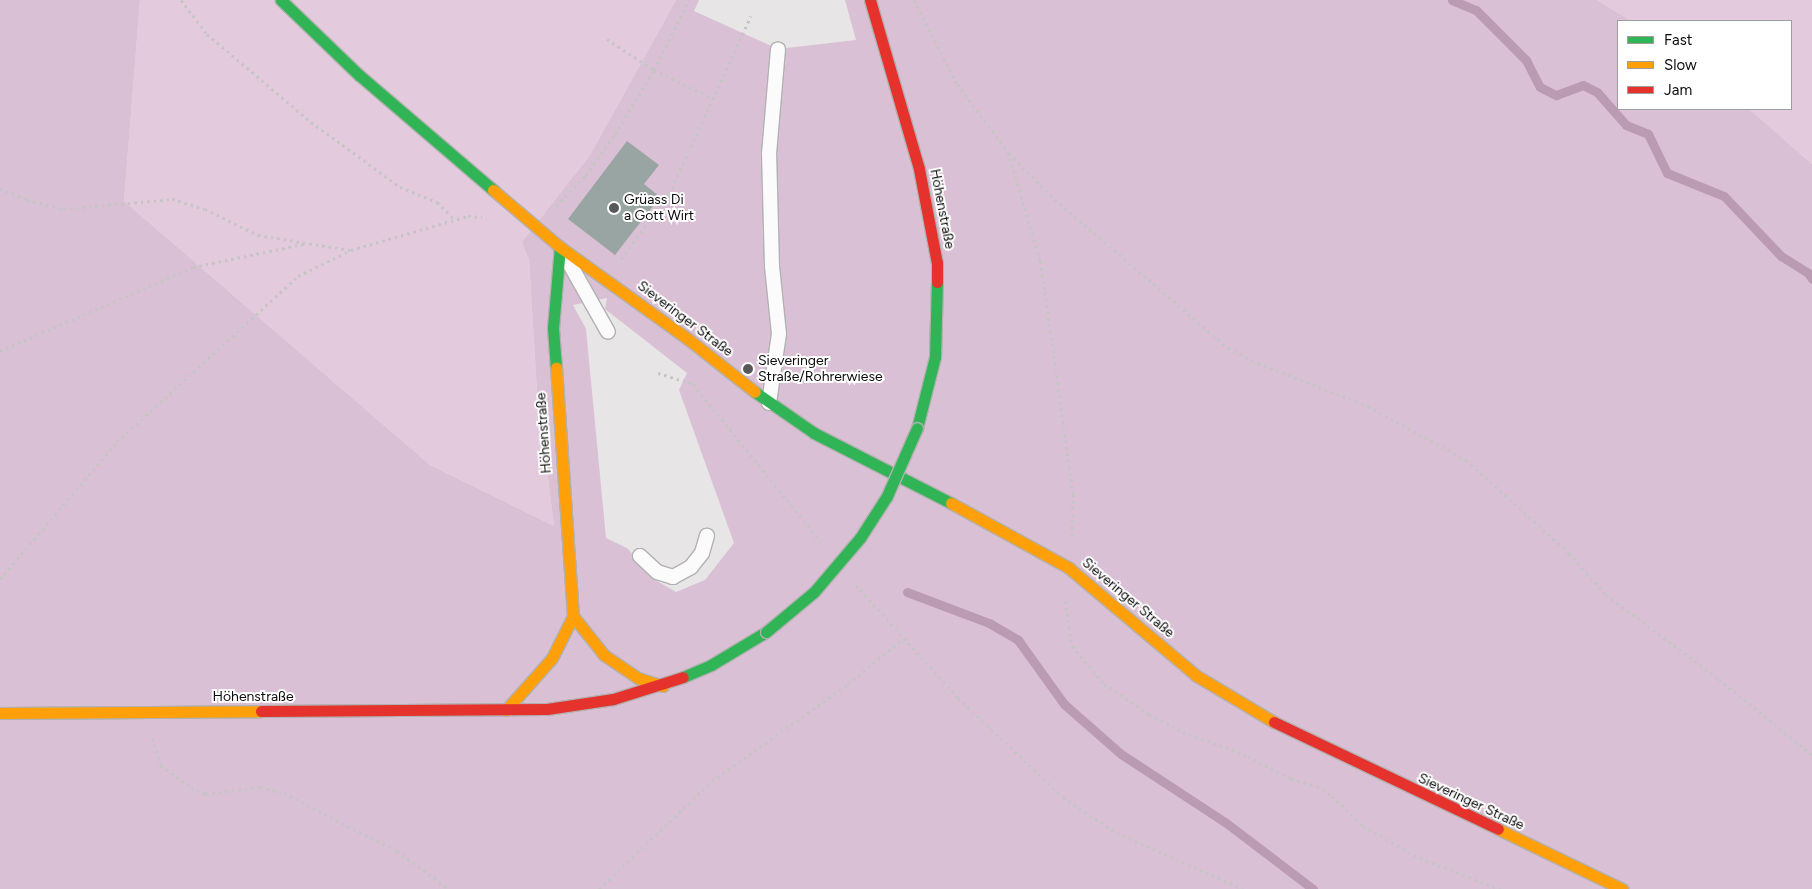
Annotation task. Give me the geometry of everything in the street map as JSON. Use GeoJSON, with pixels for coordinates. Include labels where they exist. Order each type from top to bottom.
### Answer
{"type":"FeatureCollection","features":[{"type":"Feature","properties":{"kind":"street","name":"Sieveringer Straße"},"geometry":{"type":"LineString","coordinates":[[281,0],[359,75],[560,247],[606,279],[769,403],[857,458],[1008,532],[1069,568],[1197,676],[1234,700],[1373,772],[1622,889]]}},
{"type":"Feature","properties":{"kind":"street","name":"Höhenstraße"},"geometry":{"type":"LineString","coordinates":[[0,713],[506,710],[581,705],[663,686],[711,665],[766,632],[814,592],[860,538],[887,496],[917,428],[934,357],[937,264],[919,169],[870,0]]}},
{"type":"Feature","properties":{"kind":"street","name":"Höhenstraße"},"geometry":{"type":"LineString","coordinates":[[560,247],[553,328],[573,616]]}},
{"type":"Feature","properties":{"kind":"street"},"geometry":{"type":"LineString","coordinates":[[506,710],[552,658],[573,616],[611,660],[638,678],[663,686]]}},
{"type":"Feature","properties":{"kind":"lane"},"geometry":{"type":"LineString","coordinates":[[769,403],[779,334],[772,266],[769,154],[778,49]]}},
{"type":"Feature","properties":{"kind":"lane"},"geometry":{"type":"LineString","coordinates":[[560,247],[608,332]]}},
{"type":"Feature","properties":{"kind":"lane"},"geometry":{"type":"LineString","coordinates":[[640,556],[658,572],[673,576],[691,567],[702,553],[707,536]]}},
{"type":"Feature","properties":{"kind":"path"},"geometry":{"type":"LineString","coordinates":[[0,579],[87,474],[140,418],[284,287],[316,265],[351,250],[454,220],[437,202],[400,187],[311,122],[208,34],[181,0]]}},
{"type":"Feature","properties":{"kind":"path"},"geometry":{"type":"LineString","coordinates":[[528,220],[546,216],[586,174],[654,70],[690,0]]}},
{"type":"Feature","properties":{"kind":"path"},"geometry":{"type":"LineString","coordinates":[[914,0],[958,84],[1008,152],[1050,196],[1228,348],[1258,363],[1368,406],[1466,460],[1570,553],[1606,595],[1719,680],[1812,754]]}},
{"type":"Feature","properties":{"kind":"path"},"geometry":{"type":"LineString","coordinates":[[606,279],[670,194],[712,98],[751,16]]}},
{"type":"Feature","properties":{"kind":"path"},"geometry":{"type":"LineString","coordinates":[[607,39],[654,70],[712,98]]}},
{"type":"Feature","properties":{"kind":"path"},"geometry":{"type":"LineString","coordinates":[[1008,152],[1040,261],[1061,397],[1073,494],[1065,610],[1072,646],[1104,684],[1148,714],[1184,732],[1248,756],[1291,779],[1317,786],[1332,796],[1363,826],[1420,858],[1500,889]]}},
{"type":"Feature","properties":{"kind":"path"},"geometry":{"type":"LineString","coordinates":[[0,188],[27,200],[63,209],[172,199],[205,209],[258,235],[351,250]]}},
{"type":"Feature","properties":{"kind":"path"},"geometry":{"type":"LineString","coordinates":[[0,351],[193,268],[307,243]]}},
{"type":"Feature","properties":{"kind":"path"},"geometry":{"type":"LineString","coordinates":[[658,373],[693,384],[825,547]]}},
{"type":"Feature","properties":{"kind":"path"},"geometry":{"type":"LineString","coordinates":[[850,578],[958,698],[1064,798],[1117,833],[1243,889]]}},
{"type":"Feature","properties":{"kind":"path"},"geometry":{"type":"LineString","coordinates":[[599,889],[712,781],[848,684],[904,638]]}},
{"type":"Feature","properties":{"kind":"path"},"geometry":{"type":"LineString","coordinates":[[149,713],[153,745],[161,765],[191,788],[206,794],[260,787],[284,793],[397,851],[449,889]]}},
{"type":"Feature","properties":{"kind":"shaded area"},"geometry":{"type":"Polygon","coordinates":[[[0,0],[140,0],[124,201],[430,465],[554,526],[537,391],[529,260],[522,242],[590,155],[676,0],[699,0],[694,11],[778,49],[856,40],[845,0],[1597,0],[1629,20],[1617,20],[1617,110],[1750,110],[1812,164],[1812,889],[0,889],[0,0]],[[607,298],[573,305],[586,329],[606,538],[627,548],[655,580],[676,592],[705,580],[734,543],[679,390],[687,373],[605,309],[607,298]]]}},
{"type":"Feature","properties":{"kind":"shaded area"},"geometry":{"type":"Polygon","coordinates":[[[140,0],[676,0],[590,155],[522,242],[529,260],[537,391],[554,526],[430,465],[124,201],[140,0]]]}},
{"type":"Feature","properties":{"kind":"shaded area"},"geometry":{"type":"Polygon","coordinates":[[[1597,0],[1812,0],[1812,164],[1750,110],[1792,110],[1792,20],[1629,20],[1597,0]]]}},
{"type":"Feature","properties":{"kind":"building","name":"Grüass Di a Gott Wirt"},"geometry":{"type":"Polygon","coordinates":[[[627,141],[659,165],[644,184],[660,197],[615,255],[568,219],[627,141]]]}},
{"type":"Feature","properties":{"kind":"waterway"},"geometry":{"type":"LineString","coordinates":[[1452,0],[1476,10],[1526,60],[1540,87],[1556,95],[1583,85],[1597,92],[1626,125],[1648,134],[1667,173],[1724,196],[1781,256],[1808,273],[1812,279]]}},
{"type":"Feature","properties":{"kind":"waterway"},"geometry":{"type":"LineString","coordinates":[[907,592],[989,623],[1018,640],[1064,704],[1121,754],[1225,822],[1313,889]]}},
{"type":"Feature","properties":{"kind":"traffic: fast"},"geometry":{"type":"LineString","coordinates":[[281,0],[359,75],[493,190]]}},
{"type":"Feature","properties":{"kind":"traffic: fast"},"geometry":{"type":"LineString","coordinates":[[556,368],[553,328],[560,247]]}},
{"type":"Feature","properties":{"kind":"traffic: fast"},"geometry":{"type":"LineString","coordinates":[[917,428],[935,357],[937,282]]}},
{"type":"Feature","properties":{"kind":"traffic: fast"},"geometry":{"type":"LineString","coordinates":[[755,392],[814,433],[951,503]]}},
{"type":"Feature","properties":{"kind":"traffic: fast"},"geometry":{"type":"LineString","coordinates":[[766,632],[814,592],[860,538],[887,496],[917,428]]}},
{"type":"Feature","properties":{"kind":"traffic: fast"},"geometry":{"type":"LineString","coordinates":[[683,677],[711,665],[766,632]]}},
{"type":"Feature","properties":{"kind":"traffic: slow"},"geometry":{"type":"LineString","coordinates":[[493,190],[560,247],[688,339],[755,392]]}},
{"type":"Feature","properties":{"kind":"traffic: slow"},"geometry":{"type":"LineString","coordinates":[[506,710],[552,658],[573,616],[556,368]]}},
{"type":"Feature","properties":{"kind":"traffic: slow"},"geometry":{"type":"LineString","coordinates":[[951,503],[1069,568],[1197,676],[1274,722]]}},
{"type":"Feature","properties":{"kind":"traffic: slow"},"geometry":{"type":"LineString","coordinates":[[573,616],[604,655],[638,678],[663,686]]}},
{"type":"Feature","properties":{"kind":"traffic: slow"},"geometry":{"type":"LineString","coordinates":[[0,713],[261,711]]}},
{"type":"Feature","properties":{"kind":"traffic: slow"},"geometry":{"type":"LineString","coordinates":[[1498,829],[1622,889]]}},
{"type":"Feature","properties":{"kind":"traffic: jam"},"geometry":{"type":"LineString","coordinates":[[870,0],[919,169],[937,263],[937,282]]}},
{"type":"Feature","properties":{"kind":"traffic: jam"},"geometry":{"type":"LineString","coordinates":[[261,711],[547,709],[613,699],[683,677]]}},
{"type":"Feature","properties":{"kind":"traffic: jam"},"geometry":{"type":"LineString","coordinates":[[1274,722],[1498,829]]}},
{"type":"Feature","properties":{"kind":"place","name":"Grüass Di a Gott Wirt"},"geometry":{"type":"Point","coordinates":[614,208]}},
{"type":"Feature","properties":{"kind":"place","name":"Sieveringer Straße/Rohrerwiese"},"geometry":{"type":"Point","coordinates":[748,369]}}]}
